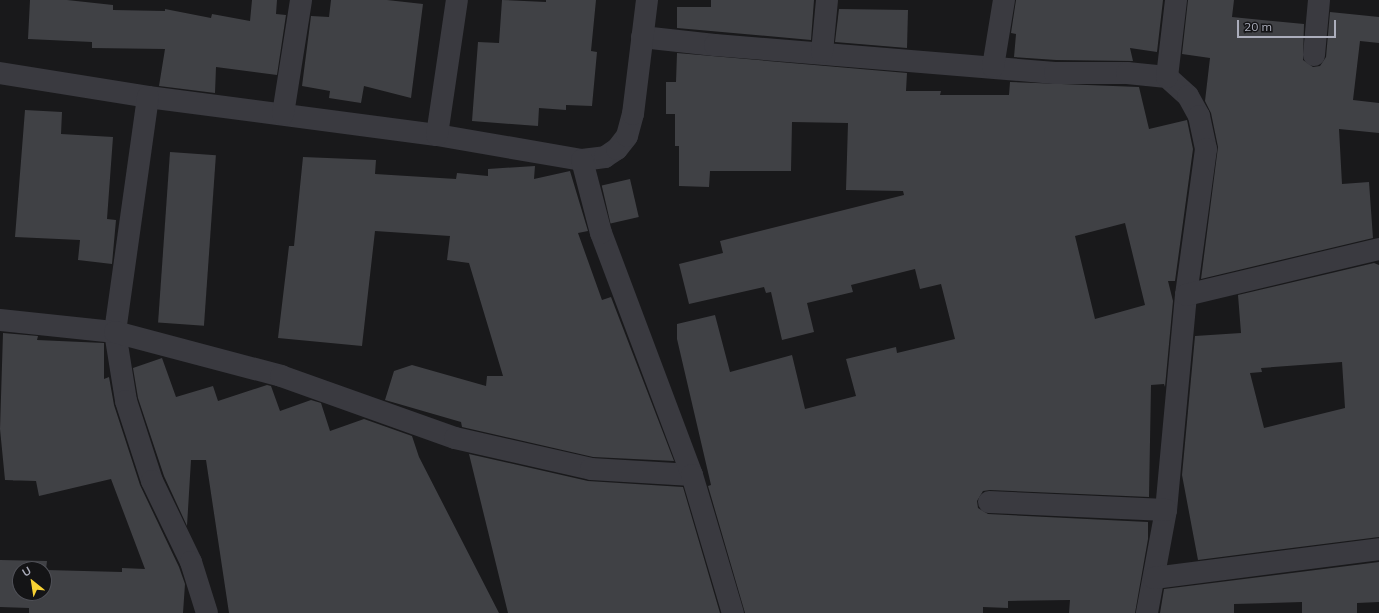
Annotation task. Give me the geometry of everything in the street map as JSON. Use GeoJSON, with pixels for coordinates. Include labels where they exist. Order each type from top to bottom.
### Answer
{"type":"FeatureCollection","features":[{"type":"Feature","properties":{"kind":"street"},"geometry":{"type":"LineString","coordinates":[[283,114],[301,0]]}},
{"type":"Feature","properties":{"kind":"street"},"geometry":{"type":"LineString","coordinates":[[438,135],[457,0]]}},
{"type":"Feature","properties":{"kind":"street"},"geometry":{"type":"LineString","coordinates":[[0,73],[148,97],[438,135],[582,160],[605,157],[617,150],[627,136],[632,114],[647,0]]}},
{"type":"Feature","properties":{"kind":"street"},"geometry":{"type":"LineString","coordinates":[[822,52],[826,0]]}},
{"type":"Feature","properties":{"kind":"street"},"geometry":{"type":"LineString","coordinates":[[993,68],[1004,0]]}},
{"type":"Feature","properties":{"kind":"street"},"geometry":{"type":"LineString","coordinates":[[1167,78],[1176,0]]}},
{"type":"Feature","properties":{"kind":"street"},"geometry":{"type":"LineString","coordinates":[[1314,55],[1319,0]]}},
{"type":"Feature","properties":{"kind":"street"},"geometry":{"type":"LineString","coordinates":[[642,37],[715,45],[822,52],[993,68],[1055,72],[1127,73],[1167,78],[1188,96],[1199,116],[1206,144],[1186,295],[1166,510],[1147,613]]}},
{"type":"Feature","properties":{"kind":"street"},"geometry":{"type":"LineString","coordinates":[[148,97],[115,332],[126,401],[152,481],[191,562],[206,613]]}},
{"type":"Feature","properties":{"kind":"street"},"geometry":{"type":"LineString","coordinates":[[582,160],[601,233],[692,475],[733,613]]}},
{"type":"Feature","properties":{"kind":"street"},"geometry":{"type":"LineString","coordinates":[[1186,295],[1379,250]]}},
{"type":"Feature","properties":{"kind":"street"},"geometry":{"type":"LineString","coordinates":[[0,320],[115,332],[280,376],[455,438],[591,469],[692,475]]}},
{"type":"Feature","properties":{"kind":"street"},"geometry":{"type":"LineString","coordinates":[[989,502],[1166,510]]}},
{"type":"Feature","properties":{"kind":"street"},"geometry":{"type":"LineString","coordinates":[[1154,578],[1379,549]]}},
{"type":"Feature","properties":{"kind":"building"},"geometry":{"type":"Polygon","coordinates":[[[30,0],[67,0],[113,5],[113,10],[165,11],[165,9],[211,18],[212,14],[250,21],[252,0],[277,0],[276,14],[286,15],[277,75],[216,67],[215,93],[159,86],[165,49],[92,48],[92,42],[28,39],[30,0]]]}},
{"type":"Feature","properties":{"kind":"building"},"geometry":{"type":"Polygon","coordinates":[[[331,0],[387,0],[423,4],[411,98],[364,86],[361,103],[329,98],[330,91],[302,86],[311,16],[329,17],[331,0]]]}},
{"type":"Feature","properties":{"kind":"building"},"geometry":{"type":"Polygon","coordinates":[[[502,0],[546,2],[546,0],[596,0],[591,51],[597,52],[592,106],[566,105],[566,110],[539,108],[538,126],[472,121],[478,42],[499,43],[502,0]]]}},
{"type":"Feature","properties":{"kind":"building"},"geometry":{"type":"Polygon","coordinates":[[[711,0],[814,0],[811,40],[677,28],[677,7],[711,7],[711,0]]]}},
{"type":"Feature","properties":{"kind":"building"},"geometry":{"type":"Polygon","coordinates":[[[1016,0],[1163,0],[1157,52],[1130,48],[1133,61],[1056,60],[1014,57],[1016,34],[1011,33],[1016,0]]]}},
{"type":"Feature","properties":{"kind":"building"},"geometry":{"type":"Polygon","coordinates":[[[1188,0],[1234,0],[1232,17],[1304,24],[1303,60],[1313,67],[1320,66],[1326,57],[1330,12],[1379,17],[1379,43],[1360,41],[1353,100],[1379,103],[1379,133],[1339,129],[1342,184],[1369,182],[1373,238],[1201,279],[1218,147],[1211,113],[1205,101],[1210,58],[1182,54],[1188,0]]]}},
{"type":"Feature","properties":{"kind":"building"},"geometry":{"type":"Polygon","coordinates":[[[839,9],[908,10],[907,48],[835,42],[839,9]]]}},
{"type":"Feature","properties":{"kind":"building"},"geometry":{"type":"Polygon","coordinates":[[[677,53],[907,73],[906,91],[941,91],[940,95],[1009,95],[1010,82],[1139,87],[1149,129],[1187,120],[1193,149],[1175,281],[1168,281],[1173,301],[1165,387],[1164,384],[1151,385],[1149,497],[990,490],[983,491],[977,501],[978,508],[988,514],[1148,522],[1148,539],[1135,613],[1069,613],[1070,600],[1008,601],[1008,608],[983,607],[983,613],[745,613],[708,486],[711,485],[677,339],[677,324],[715,315],[730,372],[792,355],[805,409],[856,396],[846,359],[896,347],[897,353],[955,339],[941,284],[920,289],[915,269],[851,285],[853,292],[807,303],[814,332],[782,340],[771,292],[766,293],[764,287],[689,304],[679,264],[723,253],[720,241],[904,195],[903,191],[846,190],[848,123],[792,122],[791,171],[710,171],[709,187],[679,186],[679,146],[675,146],[675,114],[666,114],[666,82],[676,82],[677,53]],[[1125,223],[1075,236],[1095,319],[1145,305],[1125,223]]]}},
{"type":"Feature","properties":{"kind":"building"},"geometry":{"type":"Polygon","coordinates":[[[25,110],[62,112],[61,134],[113,137],[107,219],[116,220],[112,264],[78,260],[80,240],[15,237],[25,110]]]}},
{"type":"Feature","properties":{"kind":"building"},"geometry":{"type":"Polygon","coordinates":[[[170,152],[216,155],[204,326],[158,323],[170,152]]]}},
{"type":"Feature","properties":{"kind":"building"},"geometry":{"type":"Polygon","coordinates":[[[303,157],[376,160],[375,174],[456,179],[457,173],[488,176],[488,169],[535,166],[534,179],[570,171],[588,231],[578,233],[602,300],[611,297],[674,461],[593,457],[462,427],[461,422],[385,400],[394,371],[412,365],[486,386],[487,376],[503,376],[469,263],[447,260],[450,236],[375,231],[362,346],[278,338],[289,246],[294,246],[303,157]]]}},
{"type":"Feature","properties":{"kind":"building"},"geometry":{"type":"Polygon","coordinates":[[[630,179],[639,217],[611,224],[602,186],[630,179]]]}},
{"type":"Feature","properties":{"kind":"building"},"geometry":{"type":"Polygon","coordinates":[[[1374,263],[1379,265],[1379,537],[1198,560],[1182,475],[1195,336],[1241,333],[1238,295],[1374,263]],[[1342,362],[1261,368],[1262,372],[1250,373],[1264,428],[1345,408],[1342,362]]]}},
{"type":"Feature","properties":{"kind":"building"},"geometry":{"type":"Polygon","coordinates":[[[3,333],[38,336],[37,340],[104,343],[104,379],[109,377],[114,405],[140,485],[179,567],[185,584],[183,613],[29,613],[29,608],[0,607],[0,560],[47,561],[12,561],[12,601],[52,601],[52,570],[122,572],[122,568],[145,569],[111,479],[39,496],[36,481],[5,480],[0,429],[3,333]]]}},
{"type":"Feature","properties":{"kind":"building"},"geometry":{"type":"Polygon","coordinates":[[[162,358],[176,397],[213,386],[218,401],[267,385],[271,386],[280,411],[311,400],[321,403],[330,431],[364,419],[412,436],[419,457],[499,613],[229,613],[206,460],[191,460],[187,526],[164,476],[138,398],[133,368],[162,358]]]}},
{"type":"Feature","properties":{"kind":"building"},"geometry":{"type":"Polygon","coordinates":[[[469,454],[588,481],[683,487],[720,613],[508,613],[469,454]]]}},
{"type":"Feature","properties":{"kind":"building"},"geometry":{"type":"Polygon","coordinates":[[[1379,562],[1379,602],[1357,603],[1357,613],[1302,613],[1302,602],[1234,604],[1234,613],[1160,613],[1164,589],[1379,562]]]}}]}
